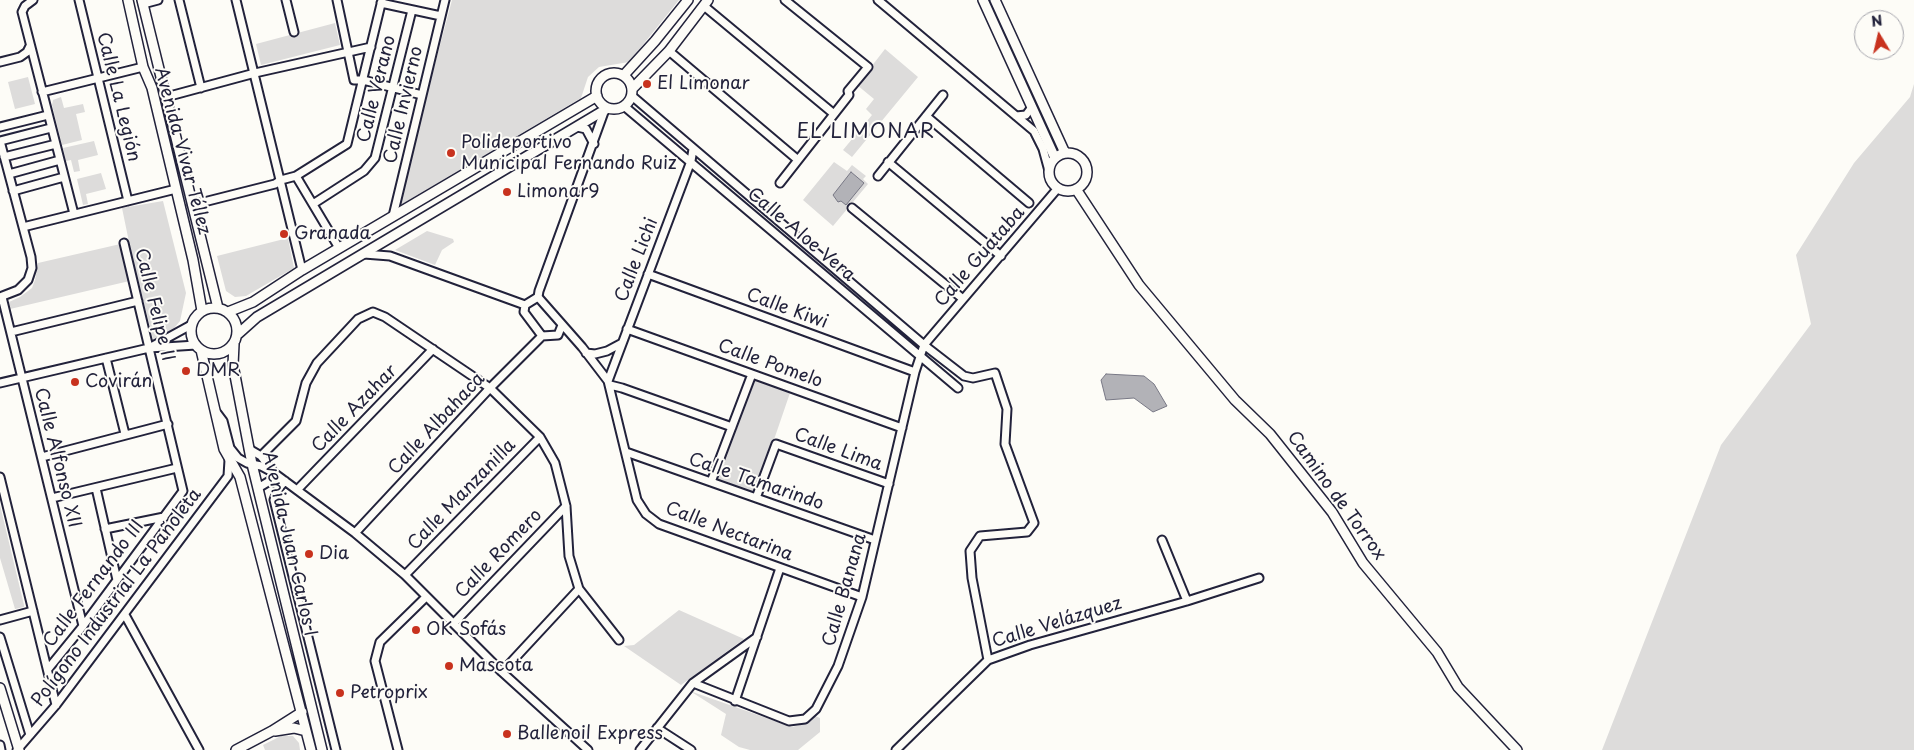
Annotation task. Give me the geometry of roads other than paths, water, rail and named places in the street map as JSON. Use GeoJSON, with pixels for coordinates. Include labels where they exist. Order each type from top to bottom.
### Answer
{"type":"FeatureCollection","features":[{"type":"Feature","properties":{"kind":"street"},"geometry":{"type":"LineString","coordinates":[[33,0],[25,6],[22,12],[74,214]]}},
{"type":"Feature","properties":{"kind":"street","name":"Calle La Legión"},"geometry":{"type":"LineString","coordinates":[[78,0],[128,201]]}},
{"type":"Feature","properties":{"kind":"street","name":"Avenida Vivar Téllez"},"geometry":{"type":"LineString","coordinates":[[128,0],[143,67],[152,88],[193,260],[202,311]]}},
{"type":"Feature","properties":{"kind":"street"},"geometry":{"type":"LineString","coordinates":[[143,2],[158,0]]}},
{"type":"Feature","properties":{"kind":"street"},"geometry":{"type":"LineString","coordinates":[[179,0],[201,88]]}},
{"type":"Feature","properties":{"kind":"street"},"geometry":{"type":"LineString","coordinates":[[236,0],[302,270]]}},
{"type":"Feature","properties":{"kind":"street"},"geometry":{"type":"LineString","coordinates":[[286,0],[294,32]]}},
{"type":"Feature","properties":{"kind":"street"},"geometry":{"type":"LineString","coordinates":[[337,0],[354,80],[362,80],[422,95]]}},
{"type":"Feature","properties":{"kind":"street","name":"Calle Invierno"},"geometry":{"type":"LineString","coordinates":[[393,216],[445,0]]}},
{"type":"Feature","properties":{"kind":"street"},"geometry":{"type":"LineString","coordinates":[[624,75],[655,41],[688,0]]}},
{"type":"Feature","properties":{"kind":"street"},"geometry":{"type":"LineString","coordinates":[[780,183],[849,95],[848,91],[868,67],[785,0]]}},
{"type":"Feature","properties":{"kind":"street"},"geometry":{"type":"LineString","coordinates":[[878,0],[1034,131],[1043,149],[1051,180],[1058,188],[1070,191],[1076,190],[1086,180],[1088,170],[1080,157],[1065,153],[1055,158],[1049,171]]}},
{"type":"Feature","properties":{"kind":"street"},"geometry":{"type":"LineString","coordinates":[[983,0],[1055,158]]}},
{"type":"Feature","properties":{"kind":"street"},"geometry":{"type":"LineString","coordinates":[[995,0],[1065,153]]}},
{"type":"Feature","properties":{"kind":"street","name":"Avenida Vivar Téllez"},"geometry":{"type":"LineString","coordinates":[[143,2],[218,308]]}},
{"type":"Feature","properties":{"kind":"street"},"geometry":{"type":"LineString","coordinates":[[192,205],[275,184],[281,180],[296,176],[347,144],[382,2],[441,16]]}},
{"type":"Feature","properties":{"kind":"street"},"geometry":{"type":"LineString","coordinates":[[238,334],[236,322],[228,312],[218,308],[202,311],[191,325],[191,337],[198,348],[207,353],[221,353],[228,350],[234,344],[238,334],[257,318],[606,110],[624,106],[632,92],[669,51],[706,3],[834,114]]}},
{"type":"Feature","properties":{"kind":"street","name":"Calle Verano"},"geometry":{"type":"LineString","coordinates":[[313,204],[364,171],[374,158],[412,10]]}},
{"type":"Feature","properties":{"kind":"street"},"geometry":{"type":"LineString","coordinates":[[0,62],[20,57],[30,46]]}},
{"type":"Feature","properties":{"kind":"street"},"geometry":{"type":"LineString","coordinates":[[166,97],[255,73],[371,47]]}},
{"type":"Feature","properties":{"kind":"street"},"geometry":{"type":"LineString","coordinates":[[669,51],[798,160]]}},
{"type":"Feature","properties":{"kind":"street"},"geometry":{"type":"LineString","coordinates":[[42,92],[143,67]]}},
{"type":"Feature","properties":{"kind":"street"},"geometry":{"type":"LineString","coordinates":[[606,110],[597,96],[596,88],[603,76],[610,73],[624,75],[630,81],[632,92]]}},
{"type":"Feature","properties":{"kind":"street","name":"Calle Aloe Vera"},"geometry":{"type":"LineString","coordinates":[[632,92],[694,149],[924,345],[964,376],[973,378],[995,373],[1007,409],[1005,444],[1034,523],[1027,532],[980,536],[970,551],[972,578],[988,660]]}},
{"type":"Feature","properties":{"kind":"street"},"geometry":{"type":"LineString","coordinates":[[878,176],[943,94]]}},
{"type":"Feature","properties":{"kind":"street"},"geometry":{"type":"LineString","coordinates":[[228,312],[253,302],[302,270],[597,96]]}},
{"type":"Feature","properties":{"kind":"street","name":"Calle Aloe Vera"},"geometry":{"type":"LineString","coordinates":[[624,106],[958,388]]}},
{"type":"Feature","properties":{"kind":"street"},"geometry":{"type":"LineString","coordinates":[[1016,116],[1026,115],[1032,107]]}},
{"type":"Feature","properties":{"kind":"street"},"geometry":{"type":"LineString","coordinates":[[525,305],[538,297],[606,110]]}},
{"type":"Feature","properties":{"kind":"street"},"geometry":{"type":"LineString","coordinates":[[0,127],[48,115]]}},
{"type":"Feature","properties":{"kind":"street"},"geometry":{"type":"LineString","coordinates":[[926,116],[1029,203]]}},
{"type":"Feature","properties":{"kind":"street"},"geometry":{"type":"LineString","coordinates":[[577,127],[586,129],[594,144]]}},
{"type":"Feature","properties":{"kind":"street"},"geometry":{"type":"LineString","coordinates":[[1,297],[18,290],[28,280],[32,268],[32,257],[0,141],[52,128]]}},
{"type":"Feature","properties":{"kind":"street"},"geometry":{"type":"LineString","coordinates":[[4,157],[56,144]]}},
{"type":"Feature","properties":{"kind":"street","name":"Calle Lichi"},"geometry":{"type":"LineString","coordinates":[[609,383],[627,329],[694,149]]}},
{"type":"Feature","properties":{"kind":"street"},"geometry":{"type":"LineString","coordinates":[[9,174],[60,160]]}},
{"type":"Feature","properties":{"kind":"street"},"geometry":{"type":"LineString","coordinates":[[888,162],[1001,256]]}},
{"type":"Feature","properties":{"kind":"street"},"geometry":{"type":"LineString","coordinates":[[296,176],[339,248]]}},
{"type":"Feature","properties":{"kind":"street"},"geometry":{"type":"LineString","coordinates":[[13,191],[64,177]]}},
{"type":"Feature","properties":{"kind":"street","name":"Calle Guataba"},"geometry":{"type":"LineString","coordinates":[[924,345],[1058,188]]}},
{"type":"Feature","properties":{"kind":"street"},"geometry":{"type":"LineString","coordinates":[[23,227],[176,189]]}},
{"type":"Feature","properties":{"kind":"street","name":"Camino de Torrox"},"geometry":{"type":"LineString","coordinates":[[1076,190],[1139,285],[1235,400],[1270,434],[1332,512],[1363,563],[1437,652],[1458,687],[1517,750]]}},
{"type":"Feature","properties":{"kind":"street"},"geometry":{"type":"LineString","coordinates":[[852,208],[963,299]]}},
{"type":"Feature","properties":{"kind":"street"},"geometry":{"type":"LineString","coordinates":[[387,240],[386,249],[390,256]]}},
{"type":"Feature","properties":{"kind":"street","name":"Calle Felipe II"},"geometry":{"type":"LineString","coordinates":[[124,243],[183,491]]}},
{"type":"Feature","properties":{"kind":"street"},"geometry":{"type":"LineString","coordinates":[[364,254],[390,256],[525,305]]}},
{"type":"Feature","properties":{"kind":"street","name":"Calle Kiwi"},"geometry":{"type":"LineString","coordinates":[[648,274],[916,372]]}},
{"type":"Feature","properties":{"kind":"street","name":"Calle Alfonso XII"},"geometry":{"type":"LineString","coordinates":[[1,297],[83,626]]}},
{"type":"Feature","properties":{"kind":"street","name":"Calle Nectarina"},"geometry":{"type":"LineString","coordinates":[[538,297],[609,383],[637,500],[646,514],[659,524],[862,597]]}},
{"type":"Feature","properties":{"kind":"street"},"geometry":{"type":"LineString","coordinates":[[11,332],[138,302]]}},
{"type":"Feature","properties":{"kind":"street"},"geometry":{"type":"LineString","coordinates":[[525,305],[524,312],[542,336]]}},
{"type":"Feature","properties":{"kind":"street"},"geometry":{"type":"LineString","coordinates":[[261,456],[296,421],[306,383],[317,363],[358,319],[373,312],[385,317],[490,388],[540,436],[555,463],[566,506],[569,556],[579,589],[619,640]]}},
{"type":"Feature","properties":{"kind":"street"},"geometry":{"type":"LineString","coordinates":[[0,383],[149,348],[191,325]]}},
{"type":"Feature","properties":{"kind":"street","name":"Calle Albahaca"},"geometry":{"type":"LineString","coordinates":[[355,533],[490,388],[542,336],[558,335],[562,325]]}},
{"type":"Feature","properties":{"kind":"street","name":"Calle Pomelo"},"geometry":{"type":"LineString","coordinates":[[627,329],[902,428]]}},
{"type":"Feature","properties":{"kind":"street"},"geometry":{"type":"LineString","coordinates":[[586,353],[595,354],[607,351],[622,343]]}},
{"type":"Feature","properties":{"kind":"street","name":"Avenida Juan Carlos I"},"geometry":{"type":"LineString","coordinates":[[234,344],[233,366],[252,464],[322,750]]}},
{"type":"Feature","properties":{"kind":"street","name":"Calle Banana"},"geometry":{"type":"LineString","coordinates":[[693,683],[789,721],[805,719],[816,709],[838,666],[862,597],[902,428],[924,345]]}},
{"type":"Feature","properties":{"kind":"street"},"geometry":{"type":"LineString","coordinates":[[149,348],[151,350],[198,348]]}},
{"type":"Feature","properties":{"kind":"street","name":"Avenida Juan Carlos I"},"geometry":{"type":"LineString","coordinates":[[198,348],[224,449],[240,477],[311,750]]}},
{"type":"Feature","properties":{"kind":"street","name":"Calle Azahar"},"geometry":{"type":"LineString","coordinates":[[298,489],[433,350]]}},
{"type":"Feature","properties":{"kind":"street"},"geometry":{"type":"LineString","coordinates":[[106,358],[125,434]]}},
{"type":"Feature","properties":{"kind":"street"},"geometry":{"type":"LineString","coordinates":[[710,482],[752,374]]}},
{"type":"Feature","properties":{"kind":"street"},"geometry":{"type":"LineString","coordinates":[[609,383],[732,427]]}},
{"type":"Feature","properties":{"kind":"street"},"geometry":{"type":"LineString","coordinates":[[216,412],[223,421],[230,448],[238,458],[261,466],[276,474],[355,533],[404,575],[502,672],[588,750]]}},
{"type":"Feature","properties":{"kind":"street"},"geometry":{"type":"LineString","coordinates":[[42,457],[168,424]]}},
{"type":"Feature","properties":{"kind":"street","name":"Calle Manzanilla"},"geometry":{"type":"LineString","coordinates":[[404,575],[540,436]]}},
{"type":"Feature","properties":{"kind":"street","name":"Calle Lima"},"geometry":{"type":"LineString","coordinates":[[756,498],[776,444],[889,484]]}},
{"type":"Feature","properties":{"kind":"street"},"geometry":{"type":"LineString","coordinates":[[249,449],[261,456],[276,474]]}},
{"type":"Feature","properties":{"kind":"street","name":"Calle Tamarindo"},"geometry":{"type":"LineString","coordinates":[[626,452],[876,540]]}},
{"type":"Feature","properties":{"kind":"street","name":"Polígono Industrial La Pañoleta"},"geometry":{"type":"LineString","coordinates":[[18,750],[56,705],[125,615],[228,476],[229,460]]}},
{"type":"Feature","properties":{"kind":"street"},"geometry":{"type":"LineString","coordinates":[[52,498],[178,468]]}},
{"type":"Feature","properties":{"kind":"street"},"geometry":{"type":"LineString","coordinates":[[258,488],[276,474]]}},
{"type":"Feature","properties":{"kind":"street"},"geometry":{"type":"LineString","coordinates":[[0,477],[56,705]]}},
{"type":"Feature","properties":{"kind":"street"},"geometry":{"type":"LineString","coordinates":[[285,481],[278,489],[274,500],[336,750]]}},
{"type":"Feature","properties":{"kind":"street"},"geometry":{"type":"LineString","coordinates":[[96,488],[117,580]]}},
{"type":"Feature","properties":{"kind":"street","name":"Calle Fernando III"},"geometry":{"type":"LineString","coordinates":[[48,668],[83,626],[183,491]]}},
{"type":"Feature","properties":{"kind":"street","name":"Calle Romero"},"geometry":{"type":"LineString","coordinates":[[454,623],[566,506]]}},
{"type":"Feature","properties":{"kind":"street","name":"Calle Fernando III"},"geometry":{"type":"LineString","coordinates":[[105,529],[164,517]]}},
{"type":"Feature","properties":{"kind":"street"},"geometry":{"type":"LineString","coordinates":[[1162,540],[1187,601]]}},
{"type":"Feature","properties":{"kind":"street"},"geometry":{"type":"LineString","coordinates":[[735,701],[780,568]]}},
{"type":"Feature","properties":{"kind":"street","name":"Calle Velázquez"},"geometry":{"type":"LineString","coordinates":[[896,750],[988,660],[1030,645],[1187,601],[1259,578]]}},
{"type":"Feature","properties":{"kind":"street"},"geometry":{"type":"LineString","coordinates":[[502,672],[579,589]]}},
{"type":"Feature","properties":{"kind":"street"},"geometry":{"type":"LineString","coordinates":[[398,750],[374,661],[380,642],[426,597]]}},
{"type":"Feature","properties":{"kind":"street"},"geometry":{"type":"LineString","coordinates":[[0,620],[33,611]]}},
{"type":"Feature","properties":{"kind":"street"},"geometry":{"type":"LineString","coordinates":[[125,615],[199,750]]}},
{"type":"Feature","properties":{"kind":"street"},"geometry":{"type":"LineString","coordinates":[[0,637],[30,735]]}},
{"type":"Feature","properties":{"kind":"street"},"geometry":{"type":"LineString","coordinates":[[640,750],[693,683],[757,637]]}},
{"type":"Feature","properties":{"kind":"street"},"geometry":{"type":"LineString","coordinates":[[0,688],[18,750]]}},
{"type":"Feature","properties":{"kind":"street"},"geometry":{"type":"LineString","coordinates":[[236,750],[302,712]]}},
{"type":"Feature","properties":{"kind":"street"},"geometry":{"type":"LineString","coordinates":[[272,731],[294,728],[306,732]]}},
{"type":"Feature","properties":{"kind":"street"},"geometry":{"type":"LineString","coordinates":[[657,728],[691,750]]}},
{"type":"Feature","properties":{"kind":"street"},"geometry":{"type":"LineString","coordinates":[[0,745],[1,750]]}},
{"type":"Feature","properties":{"kind":"place","name":"El Limonar"},"geometry":{"type":"Point","coordinates":[647,84]}},
{"type":"Feature","properties":{"kind":"place","name":"Polideportivo Municipal Fernando Ruiz"},"geometry":{"type":"Point","coordinates":[451,153]}},
{"type":"Feature","properties":{"kind":"place","name":"Limonar9"},"geometry":{"type":"Point","coordinates":[507,192]}},
{"type":"Feature","properties":{"kind":"place","name":"Granada"},"geometry":{"type":"Point","coordinates":[284,234]}},
{"type":"Feature","properties":{"kind":"place","name":"DMR"},"geometry":{"type":"Point","coordinates":[186,371]}},
{"type":"Feature","properties":{"kind":"place","name":"Covirán"},"geometry":{"type":"Point","coordinates":[75,382]}},
{"type":"Feature","properties":{"kind":"place","name":"Dia"},"geometry":{"type":"Point","coordinates":[309,554]}},
{"type":"Feature","properties":{"kind":"place","name":"OK Sofás"},"geometry":{"type":"Point","coordinates":[416,630]}},
{"type":"Feature","properties":{"kind":"place","name":"Mascota"},"geometry":{"type":"Point","coordinates":[449,666]}},
{"type":"Feature","properties":{"kind":"place","name":"Petroprix"},"geometry":{"type":"Point","coordinates":[340,693]}},
{"type":"Feature","properties":{"kind":"place","name":"Ballenoil Express"},"geometry":{"type":"Point","coordinates":[507,734]}},
{"type":"Feature","properties":{"kind":"district","name":"EL LIMONAR"},"geometry":{"type":"Point","coordinates":[866,132]}}]}
